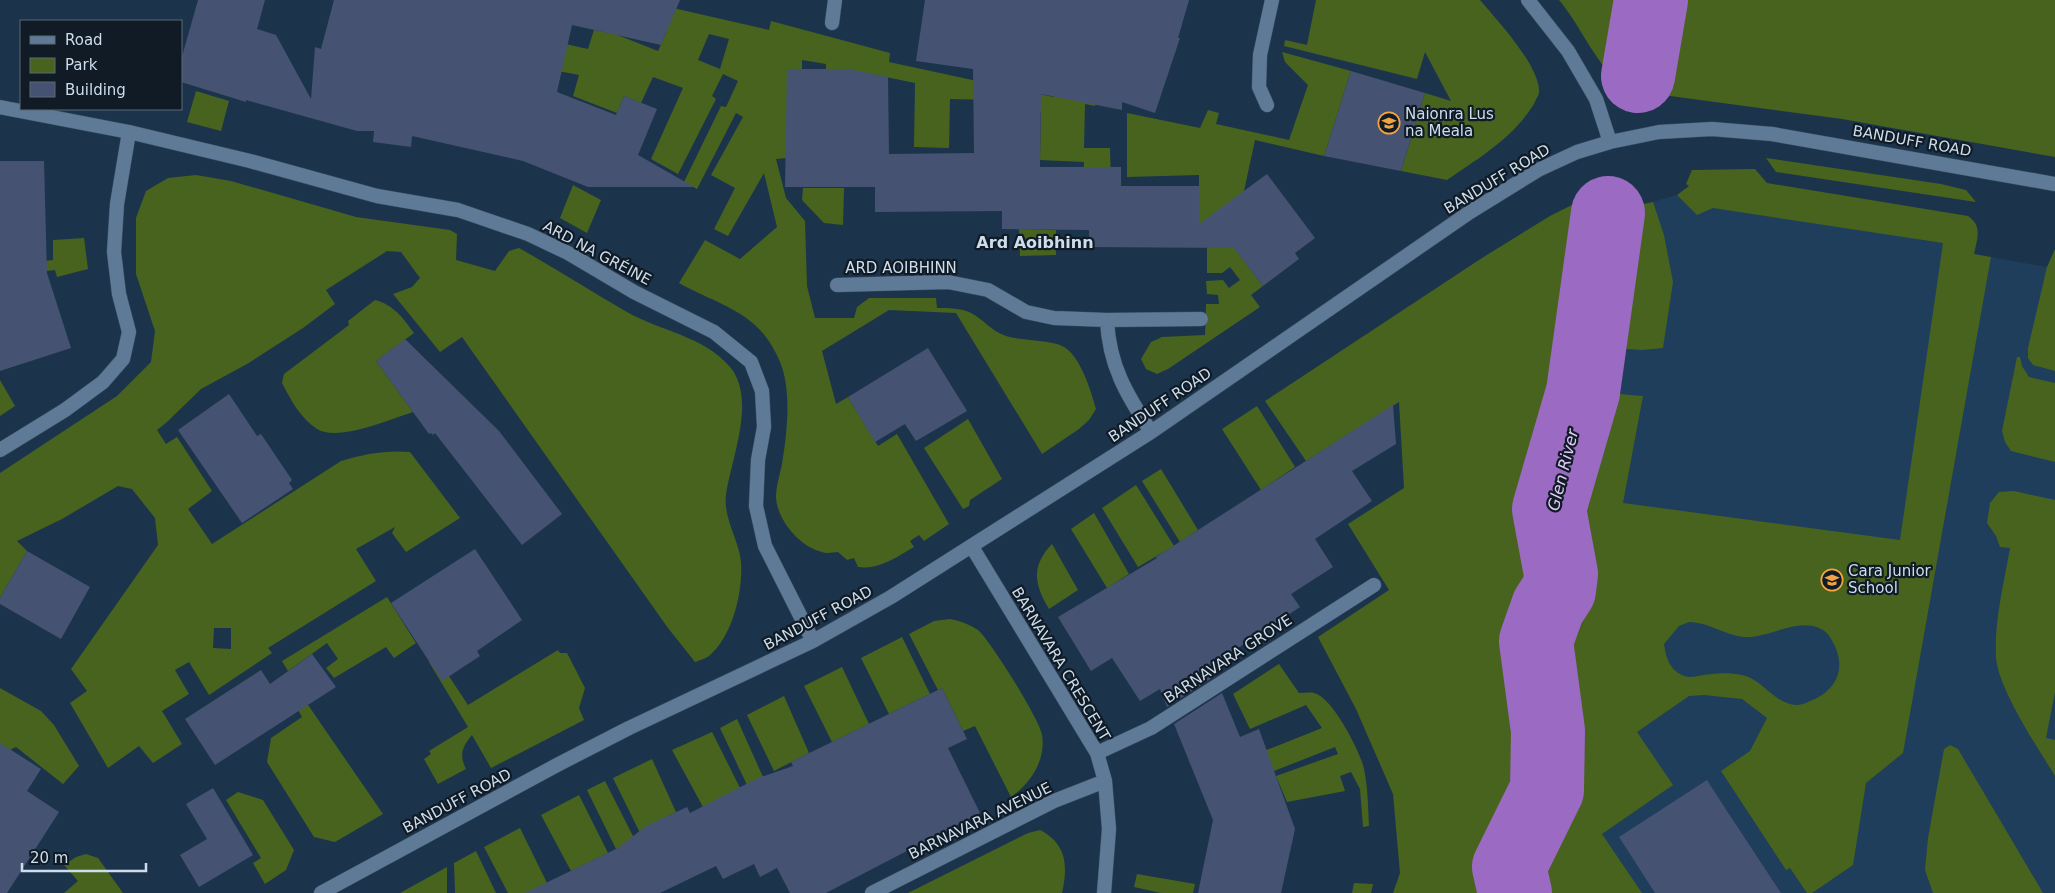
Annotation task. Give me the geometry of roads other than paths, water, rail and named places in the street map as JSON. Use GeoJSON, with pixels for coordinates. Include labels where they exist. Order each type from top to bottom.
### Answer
{"type":"FeatureCollection","features":[{"type":"Feature","properties":{"kind":"street"},"geometry":{"type":"LineString","coordinates":[[832,23],[835,0]]}},
{"type":"Feature","properties":{"kind":"street"},"geometry":{"type":"LineString","coordinates":[[1267,105],[1259,87],[1260,55],[1272,0]]}},
{"type":"Feature","properties":{"kind":"street"},"geometry":{"type":"LineString","coordinates":[[1528,0],[1568,51],[1596,99],[1610,142]]}},
{"type":"Feature","properties":{"kind":"street","name":"ARD NA GRÉINE"},"geometry":{"type":"LineString","coordinates":[[0,107],[129,132],[377,196],[458,210],[528,234],[568,253],[634,292],[714,332],[751,362],[762,391],[764,427],[758,460],[756,506],[765,546],[813,642]]}},
{"type":"Feature","properties":{"kind":"street","name":"BANDUFF ROAD"},"geometry":{"type":"LineString","coordinates":[[321,893],[629,728],[813,642],[891,597],[1152,432],[1470,212],[1538,170],[1577,152],[1610,142],[1658,132],[1712,129],[1772,134],[2055,184]]}},
{"type":"Feature","properties":{"kind":"street"},"geometry":{"type":"LineString","coordinates":[[0,450],[64,410],[103,382],[123,359],[129,332],[119,294],[114,252],[117,204],[129,132]]}},
{"type":"Feature","properties":{"kind":"street","name":"ARD AOIBHINN"},"geometry":{"type":"LineString","coordinates":[[836,285],[948,282],[971,285],[988,290],[1026,312],[1054,318],[1108,320],[1201,319]]}},
{"type":"Feature","properties":{"kind":"street"},"geometry":{"type":"LineString","coordinates":[[1108,320],[1108,341],[1118,376],[1132,404],[1152,432]]}},
{"type":"Feature","properties":{"kind":"street","name":"BARNAVARA CRESCENT"},"geometry":{"type":"LineString","coordinates":[[972,547],[1097,753],[1106,781],[1109,829],[1104,893]]}},
{"type":"Feature","properties":{"kind":"street","name":"BARNAVARA GROVE"},"geometry":{"type":"LineString","coordinates":[[1097,753],[1151,728],[1374,585]]}},
{"type":"Feature","properties":{"kind":"street","name":"BARNAVARA AVENUE"},"geometry":{"type":"LineString","coordinates":[[872,893],[1054,801],[1106,781]]}},
{"type":"Feature","properties":{"kind":"waterway","name":"Glen River"},"geometry":{"type":"LineString","coordinates":[[1638,76],[1651,0]]}},
{"type":"Feature","properties":{"kind":"waterway","name":"Glen River"},"geometry":{"type":"LineString","coordinates":[[1515,893],[1509,867],[1547,790],[1548,731],[1536,641],[1548,607],[1559,590],[1561,574],[1549,509],[1583,392],[1608,213]]}},
{"type":"Feature","properties":{"kind":"place","name":"Naionra Lus na Meala"},"geometry":{"type":"Point","coordinates":[1389,123]}},
{"type":"Feature","properties":{"kind":"place","name":"Cara Junior School"},"geometry":{"type":"Point","coordinates":[1832,580]}},
{"type":"Feature","properties":{"kind":"district","name":"Ard Aoibhinn"},"geometry":{"type":"Point","coordinates":[1035,242]}}]}
